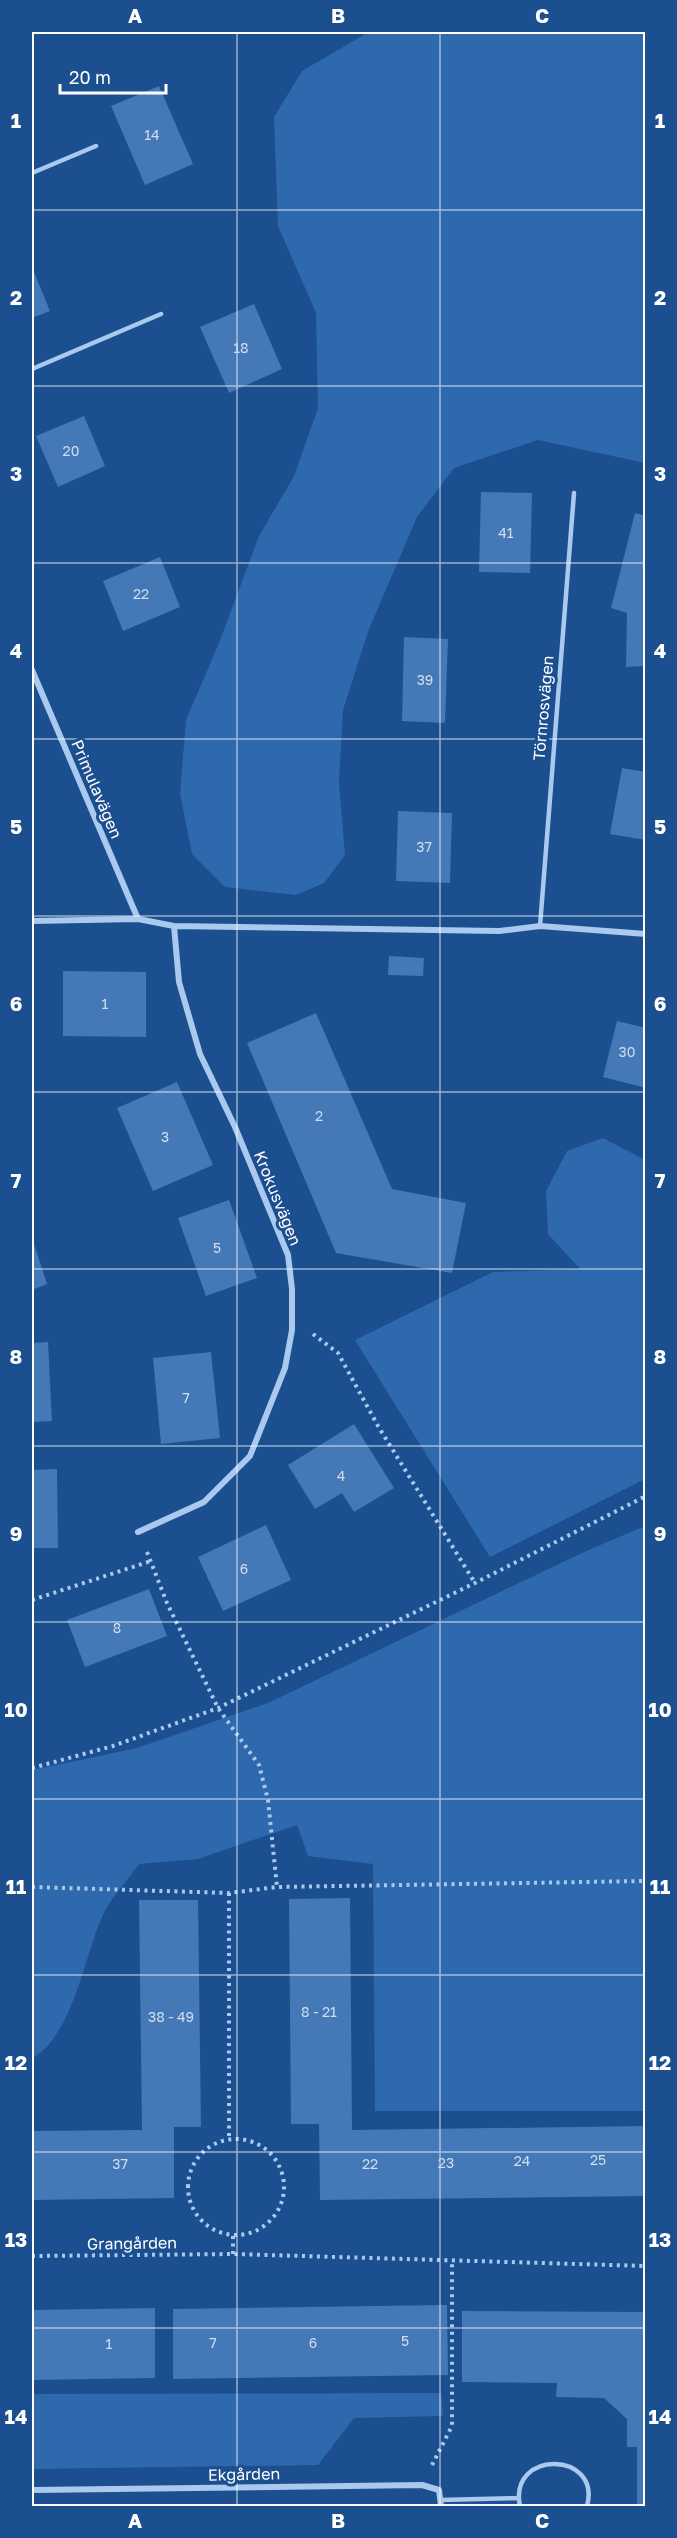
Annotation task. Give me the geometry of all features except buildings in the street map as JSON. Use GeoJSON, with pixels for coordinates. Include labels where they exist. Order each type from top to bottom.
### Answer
{"type":"FeatureCollection","features":[{"type":"Feature","properties":{"kind":"street","name":"Primulavägen"},"geometry":{"type":"LineString","coordinates":[[32,670],[138,919]]}},
{"type":"Feature","properties":{"kind":"street"},"geometry":{"type":"LineString","coordinates":[[32,921],[138,919],[174,926],[499,931],[540,926],[645,934]]}},
{"type":"Feature","properties":{"kind":"street","name":"Krokusvägen"},"geometry":{"type":"LineString","coordinates":[[138,1532],[204,1502],[250,1456],[285,1368],[292,1329],[292,1288],[288,1255],[235,1127],[200,1054],[179,982],[174,926]]}},
{"type":"Feature","properties":{"kind":"street"},"geometry":{"type":"LineString","coordinates":[[423,2485],[439,2490],[441,2503]]}},
{"type":"Feature","properties":{"kind":"street","name":"Ekgården"},"geometry":{"type":"LineString","coordinates":[[32,2490],[423,2485]]}},
{"type":"Feature","properties":{"kind":"lane"},"geometry":{"type":"LineString","coordinates":[[32,173],[96,146]]}},
{"type":"Feature","properties":{"kind":"lane"},"geometry":{"type":"LineString","coordinates":[[32,369],[161,314]]}},
{"type":"Feature","properties":{"kind":"lane","name":"Törnrosvägen"},"geometry":{"type":"LineString","coordinates":[[540,926],[574,493]]}},
{"type":"Feature","properties":{"kind":"lane"},"geometry":{"type":"LineString","coordinates":[[520,2506],[518,2498],[522,2482],[529,2473],[544,2464],[556,2463],[570,2467],[584,2479],[590,2496],[587,2506]]}},
{"type":"Feature","properties":{"kind":"lane"},"geometry":{"type":"LineString","coordinates":[[441,2503],[518,2498]]}},
{"type":"Feature","properties":{"kind":"path"},"geometry":{"type":"LineString","coordinates":[[292,1329],[311,1332],[338,1353],[378,1426],[475,1583]]}},
{"type":"Feature","properties":{"kind":"path"},"geometry":{"type":"LineString","coordinates":[[32,1768],[113,1746],[218,1708],[475,1583],[645,1496]]}},
{"type":"Feature","properties":{"kind":"path"},"geometry":{"type":"LineString","coordinates":[[138,1532],[167,1603],[218,1708],[259,1765],[268,1800],[277,1887]]}},
{"type":"Feature","properties":{"kind":"path"},"geometry":{"type":"LineString","coordinates":[[32,1600],[151,1561]]}},
{"type":"Feature","properties":{"kind":"path"},"geometry":{"type":"LineString","coordinates":[[32,1887],[229,1893],[277,1887],[645,1881]]}},
{"type":"Feature","properties":{"kind":"path"},"geometry":{"type":"LineString","coordinates":[[229,1893],[229,2139]]}},
{"type":"Feature","properties":{"kind":"path"},"geometry":{"type":"LineString","coordinates":[[229,2139],[246,2140],[261,2146],[273,2157],[281,2172],[284,2188],[280,2204],[272,2218],[259,2229],[244,2234],[233,2234],[211,2229],[200,2219],[192,2207],[188,2192],[188,2178],[194,2164],[209,2148],[229,2139]]}},
{"type":"Feature","properties":{"kind":"path"},"geometry":{"type":"LineString","coordinates":[[233,2234],[233,2254],[645,2266]]}},
{"type":"Feature","properties":{"kind":"path","name":"Grangården"},"geometry":{"type":"LineString","coordinates":[[32,2256],[233,2254]]}},
{"type":"Feature","properties":{"kind":"path"},"geometry":{"type":"LineString","coordinates":[[423,2485],[452,2426],[452,2260]]}},
{"type":"Feature","properties":{"kind":"shaded area"},"geometry":{"type":"Polygon","coordinates":[[[369,32],[645,32],[645,463],[538,440],[454,468],[417,517],[369,629],[343,710],[339,782],[345,855],[324,883],[296,895],[225,887],[192,854],[180,794],[186,720],[219,643],[259,536],[294,476],[318,408],[316,313],[278,226],[274,117],[302,71],[369,32]]]}},
{"type":"Feature","properties":{"kind":"shaded area"},"geometry":{"type":"Polygon","coordinates":[[[603,1138],[645,1160],[645,1479],[490,1557],[355,1340],[493,1272],[580,1269],[548,1234],[546,1191],[567,1151],[603,1138]]]}},
{"type":"Feature","properties":{"kind":"shaded area"},"geometry":{"type":"Polygon","coordinates":[[[645,1526],[645,2111],[375,2111],[373,1864],[308,1856],[297,1825],[198,1859],[139,1864],[104,1913],[68,2013],[47,2047],[32,2059],[32,1770],[137,1748],[268,1703],[584,1552],[645,1526]]]}},
{"type":"Feature","properties":{"kind":"shaded area"},"geometry":{"type":"Polygon","coordinates":[[[441,2393],[443,2416],[354,2418],[318,2465],[32,2469],[32,2394],[441,2393]]]}}]}
